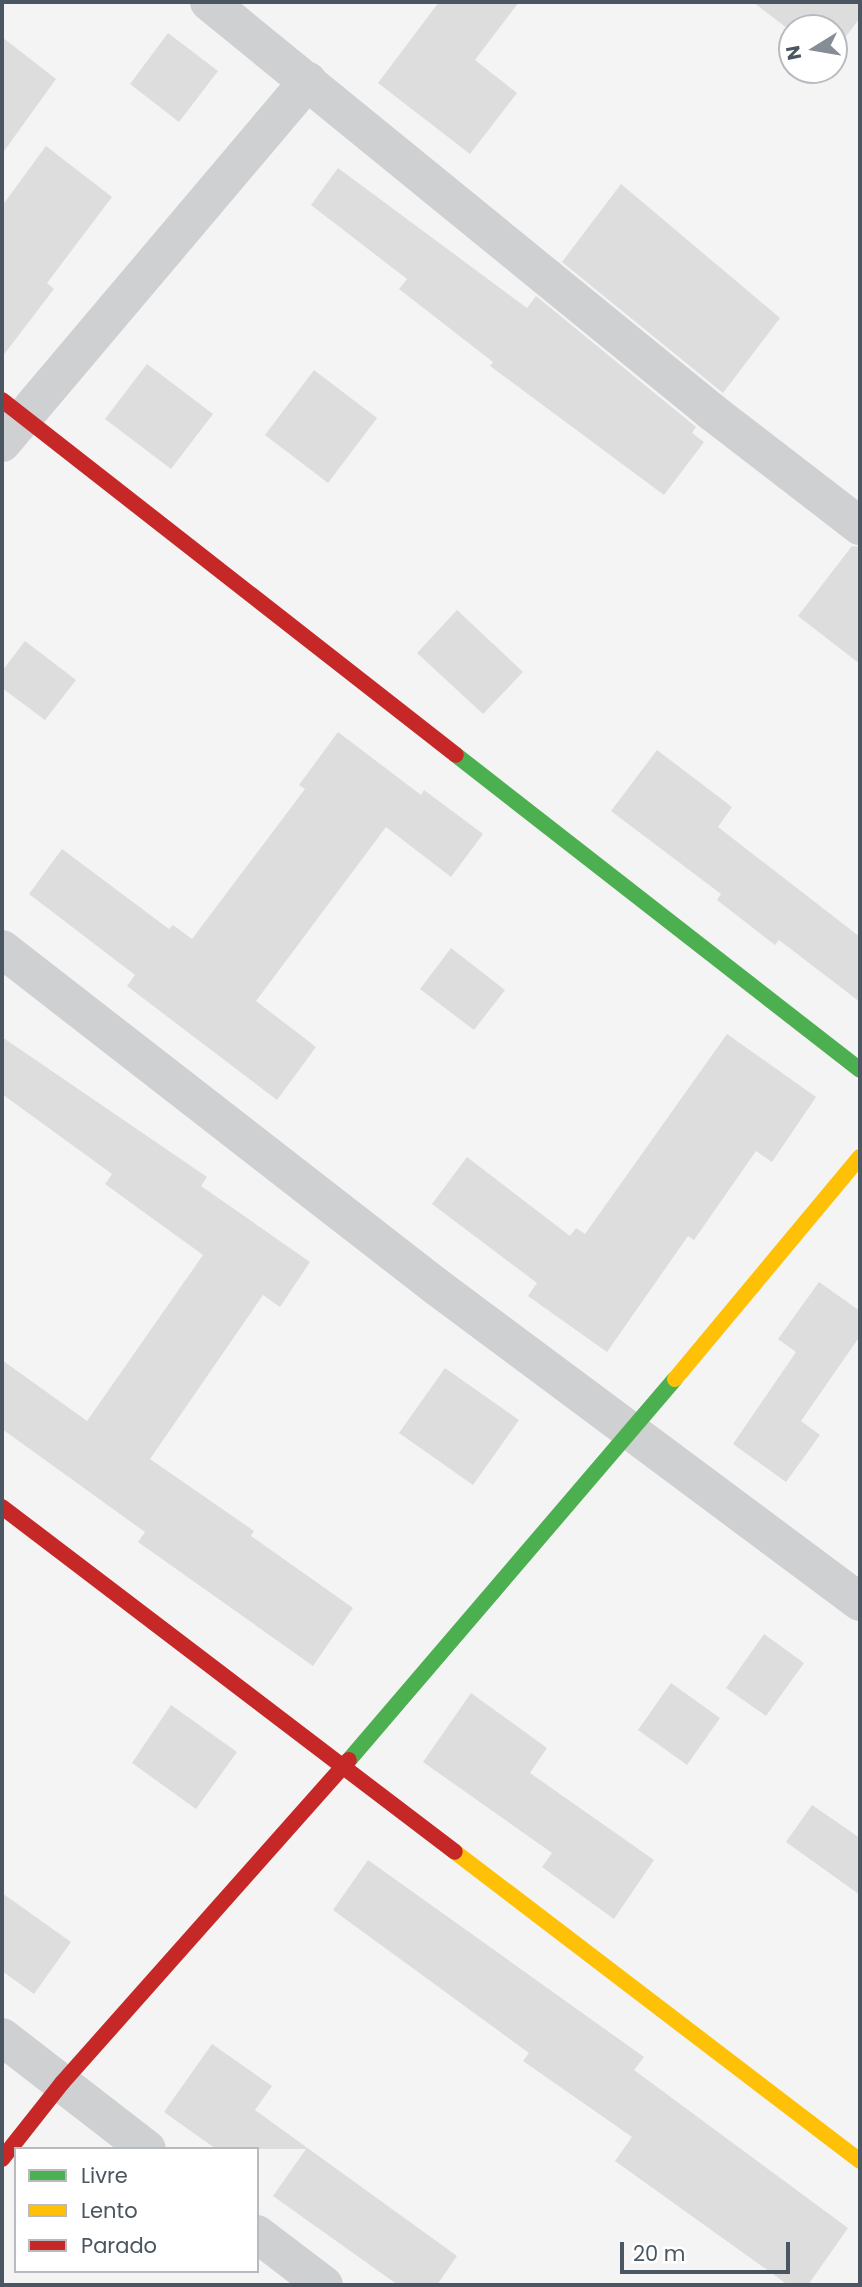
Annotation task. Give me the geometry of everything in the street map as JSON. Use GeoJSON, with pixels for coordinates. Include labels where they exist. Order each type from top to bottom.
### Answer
{"type":"FeatureCollection","features":[{"type":"Feature","properties":{"kind":"street"},"geometry":{"type":"LineString","coordinates":[[209,2],[701,404],[860,526]]}},
{"type":"Feature","properties":{"kind":"street"},"geometry":{"type":"LineString","coordinates":[[307,81],[9,420],[860,1070]]}},
{"type":"Feature","properties":{"kind":"street"},"geometry":{"type":"LineString","coordinates":[[2,949],[437,1287],[860,1602]]}},
{"type":"Feature","properties":{"kind":"street"},"geometry":{"type":"LineString","coordinates":[[2,2159],[62,2083],[342,1768],[631,1432],[860,1157]]}},
{"type":"Feature","properties":{"kind":"street"},"geometry":{"type":"LineString","coordinates":[[2,1507],[860,2161]]}},
{"type":"Feature","properties":{"kind":"street"},"geometry":{"type":"LineString","coordinates":[[2,2037],[144,2147]]}},
{"type":"Feature","properties":{"kind":"street"},"geometry":{"type":"LineString","coordinates":[[259,2236],[324,2285]]}},
{"type":"Feature","properties":{"kind":"building"},"geometry":{"type":"Polygon","coordinates":[[[439,2],[519,2],[475,60],[517,93],[470,154],[378,83],[439,2]]]}},
{"type":"Feature","properties":{"kind":"building"},"geometry":{"type":"Polygon","coordinates":[[[753,2],[860,2],[860,18],[848,34],[848,14],[778,14],[778,21],[753,2]]]}},
{"type":"Feature","properties":{"kind":"building"},"geometry":{"type":"Polygon","coordinates":[[[168,33],[218,71],[179,122],[130,84],[168,33]]]}},
{"type":"Feature","properties":{"kind":"building"},"geometry":{"type":"Polygon","coordinates":[[[2,37],[56,79],[2,154],[2,37]]]}},
{"type":"Feature","properties":{"kind":"building"},"geometry":{"type":"Polygon","coordinates":[[[46,146],[112,197],[47,283],[54,289],[2,357],[2,206],[46,146]]]}},
{"type":"Feature","properties":{"kind":"building"},"geometry":{"type":"Polygon","coordinates":[[[338,168],[527,308],[536,296],[696,427],[692,433],[704,442],[664,495],[490,366],[493,362],[399,289],[407,279],[311,205],[338,168]]]}},
{"type":"Feature","properties":{"kind":"building"},"geometry":{"type":"Polygon","coordinates":[[[621,184],[780,318],[723,393],[562,262],[621,184]]]}},
{"type":"Feature","properties":{"kind":"building"},"geometry":{"type":"Polygon","coordinates":[[[147,364],[213,414],[171,469],[105,419],[147,364]]]}},
{"type":"Feature","properties":{"kind":"building"},"geometry":{"type":"Polygon","coordinates":[[[314,370],[377,418],[328,483],[265,435],[314,370]]]}},
{"type":"Feature","properties":{"kind":"building"},"geometry":{"type":"Polygon","coordinates":[[[852,546],[860,547],[860,664],[798,616],[852,546]]]}},
{"type":"Feature","properties":{"kind":"building"},"geometry":{"type":"Polygon","coordinates":[[[457,610],[523,672],[483,714],[417,653],[457,610]]]}},
{"type":"Feature","properties":{"kind":"building"},"geometry":{"type":"Polygon","coordinates":[[[25,641],[76,680],[45,720],[2,688],[2,671],[25,641]]]}},
{"type":"Feature","properties":{"kind":"building"},"geometry":{"type":"Polygon","coordinates":[[[338,732],[421,795],[424,790],[483,834],[451,877],[386,827],[256,1001],[316,1047],[277,1100],[127,986],[135,975],[29,894],[62,849],[169,929],[173,925],[192,939],[305,789],[299,785],[338,732]]]}},
{"type":"Feature","properties":{"kind":"building"},"geometry":{"type":"Polygon","coordinates":[[[657,750],[732,807],[718,827],[860,937],[860,1002],[779,940],[775,945],[717,900],[721,894],[611,811],[657,750]]]}},
{"type":"Feature","properties":{"kind":"building"},"geometry":{"type":"Polygon","coordinates":[[[451,948],[505,990],[474,1030],[420,989],[451,948]]]}},
{"type":"Feature","properties":{"kind":"building"},"geometry":{"type":"Polygon","coordinates":[[[727,1034],[816,1097],[772,1162],[756,1151],[694,1240],[688,1236],[607,1352],[528,1296],[537,1283],[432,1204],[467,1157],[570,1236],[576,1228],[585,1234],[727,1034]]]}},
{"type":"Feature","properties":{"kind":"building"},"geometry":{"type":"Polygon","coordinates":[[[2,1037],[207,1177],[201,1186],[310,1262],[280,1307],[263,1295],[150,1459],[254,1531],[251,1536],[353,1608],[313,1666],[138,1542],[145,1532],[2,1429],[2,1360],[87,1421],[203,1255],[105,1184],[112,1174],[2,1094],[2,1037]]]}},
{"type":"Feature","properties":{"kind":"building"},"geometry":{"type":"Polygon","coordinates":[[[819,1282],[860,1311],[860,1336],[801,1421],[820,1435],[786,1482],[733,1444],[796,1352],[778,1339],[819,1282]]]}},
{"type":"Feature","properties":{"kind":"building"},"geometry":{"type":"Polygon","coordinates":[[[445,1368],[519,1420],[473,1485],[399,1433],[445,1368]]]}},
{"type":"Feature","properties":{"kind":"building"},"geometry":{"type":"Polygon","coordinates":[[[764,1634],[804,1663],[766,1716],[726,1688],[764,1634]]]}},
{"type":"Feature","properties":{"kind":"building"},"geometry":{"type":"Polygon","coordinates":[[[671,1683],[720,1718],[687,1765],[638,1730],[671,1683]]]}},
{"type":"Feature","properties":{"kind":"building"},"geometry":{"type":"Polygon","coordinates":[[[471,1693],[547,1748],[530,1773],[654,1860],[614,1919],[542,1867],[552,1853],[423,1762],[471,1693]]]}},
{"type":"Feature","properties":{"kind":"building"},"geometry":{"type":"Polygon","coordinates":[[[171,1705],[237,1752],[196,1809],[132,1763],[171,1705]]]}},
{"type":"Feature","properties":{"kind":"building"},"geometry":{"type":"Polygon","coordinates":[[[812,1805],[860,1838],[860,1895],[786,1842],[812,1805]]]}},
{"type":"Feature","properties":{"kind":"building"},"geometry":{"type":"Polygon","coordinates":[[[368,1860],[644,2057],[634,2070],[848,2228],[808,2285],[788,2285],[615,2161],[632,2137],[523,2061],[529,2053],[333,1910],[368,1860]]]}},
{"type":"Feature","properties":{"kind":"building"},"geometry":{"type":"Polygon","coordinates":[[[2,1893],[71,1942],[34,1994],[2,1971],[2,1893]]]}},
{"type":"Feature","properties":{"kind":"building"},"geometry":{"type":"Polygon","coordinates":[[[212,2044],[272,2086],[255,2110],[457,2256],[437,2285],[398,2285],[273,2196],[306,2149],[213,2147],[164,2112],[212,2044]]]}},
{"type":"Feature","properties":{"kind":"traffic: fast"},"geometry":{"type":"LineString","coordinates":[[456,755],[860,1070]]}},
{"type":"Feature","properties":{"kind":"traffic: fast"},"geometry":{"type":"LineString","coordinates":[[349,1760],[675,1379]]}},
{"type":"Feature","properties":{"kind":"traffic: slow"},"geometry":{"type":"LineString","coordinates":[[675,1379],[860,1157]]}},
{"type":"Feature","properties":{"kind":"traffic: slow"},"geometry":{"type":"LineString","coordinates":[[455,1852],[860,2161]]}},
{"type":"Feature","properties":{"kind":"traffic: jam"},"geometry":{"type":"LineString","coordinates":[[2,400],[456,755]]}},
{"type":"Feature","properties":{"kind":"traffic: jam"},"geometry":{"type":"LineString","coordinates":[[2,1507],[455,1852]]}},
{"type":"Feature","properties":{"kind":"traffic: jam"},"geometry":{"type":"LineString","coordinates":[[2,2159],[62,2083],[349,1760]]}}]}
